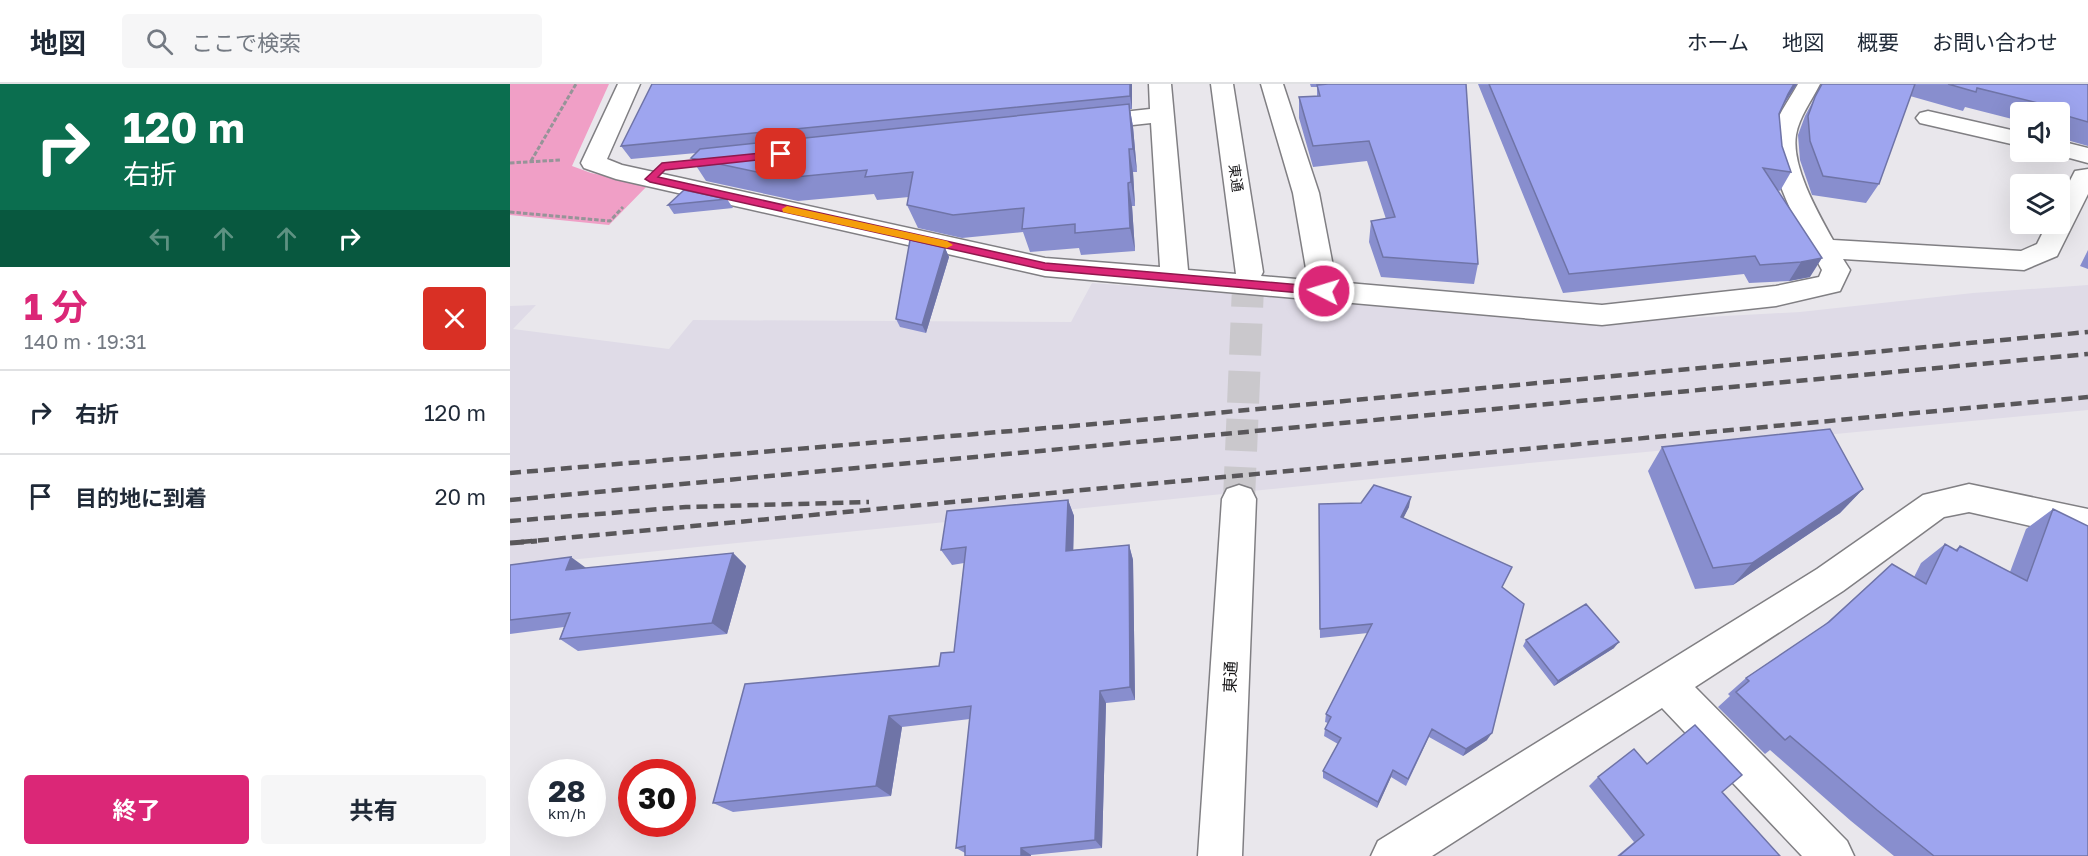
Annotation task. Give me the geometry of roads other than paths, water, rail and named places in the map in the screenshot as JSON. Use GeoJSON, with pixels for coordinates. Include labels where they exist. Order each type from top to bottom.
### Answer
{"type":"FeatureCollection","features":[{"type":"Feature","properties":{"kind":"street"},"geometry":{"type":"LineString","coordinates":[[629,84],[593,163],[616,171],[1045,267],[1602,315],[1776,296],[1830,284],[1836,270],[1814,231],[1786,163],[1783,136],[1809,84]]}},
{"type":"Feature","properties":{"kind":"street"},"geometry":{"type":"LineString","coordinates":[[1160,84],[1175,278]]}},
{"type":"Feature","properties":{"kind":"street","name":"東通"},"geometry":{"type":"LineString","coordinates":[[1222,84],[1250,272]]}},
{"type":"Feature","properties":{"kind":"street"},"geometry":{"type":"LineString","coordinates":[[1284,94],[1306,193],[1324,291]]}},
{"type":"Feature","properties":{"kind":"street"},"geometry":{"type":"LineString","coordinates":[[1067,125],[1162,116]]}},
{"type":"Feature","properties":{"kind":"street"},"geometry":{"type":"LineString","coordinates":[[1928,118],[2010,137]]}},
{"type":"Feature","properties":{"kind":"street"},"geometry":{"type":"LineString","coordinates":[[2070,151],[2088,156]]}},
{"type":"Feature","properties":{"kind":"street"},"geometry":{"type":"LineString","coordinates":[[650,179],[662,167],[686,164]]}},
{"type":"Feature","properties":{"kind":"street"},"geometry":{"type":"LineString","coordinates":[[1824,249],[2024,261],[2047,250],[2084,177],[2088,177]]}},
{"type":"Feature","properties":{"kind":"street"},"geometry":{"type":"LineString","coordinates":[[1393,856],[1435,844],[1665,684],[1830,580],[1935,505],[1969,498],[2088,524]]}},
{"type":"Feature","properties":{"kind":"street","name":"東通"},"geometry":{"type":"LineString","coordinates":[[1220,856],[1239,499]]}},
{"type":"Feature","properties":{"kind":"street"},"geometry":{"type":"LineString","coordinates":[[1665,684],[1833,856]]}},
{"type":"Feature","properties":{"kind":"tunnel"},"geometry":{"type":"LineString","coordinates":[[1248,289],[1249,272]]}},
{"type":"Feature","properties":{"kind":"tunnel"},"geometry":{"type":"LineString","coordinates":[[1239,499],[1248,287]]}},
{"type":"Feature","properties":{"kind":"railway"},"geometry":{"type":"LineString","coordinates":[[510,473],[1107,423],[2088,332]]}},
{"type":"Feature","properties":{"kind":"railway"},"geometry":{"type":"LineString","coordinates":[[510,500],[2088,354]]}},
{"type":"Feature","properties":{"kind":"railway"},"geometry":{"type":"LineString","coordinates":[[521,542],[2088,397]]}},
{"type":"Feature","properties":{"kind":"railway"},"geometry":{"type":"LineString","coordinates":[[510,521],[686,507],[869,502]]}},
{"type":"Feature","properties":{"kind":"railway"},"geometry":{"type":"LineString","coordinates":[[510,543],[537,541]]}}]}
